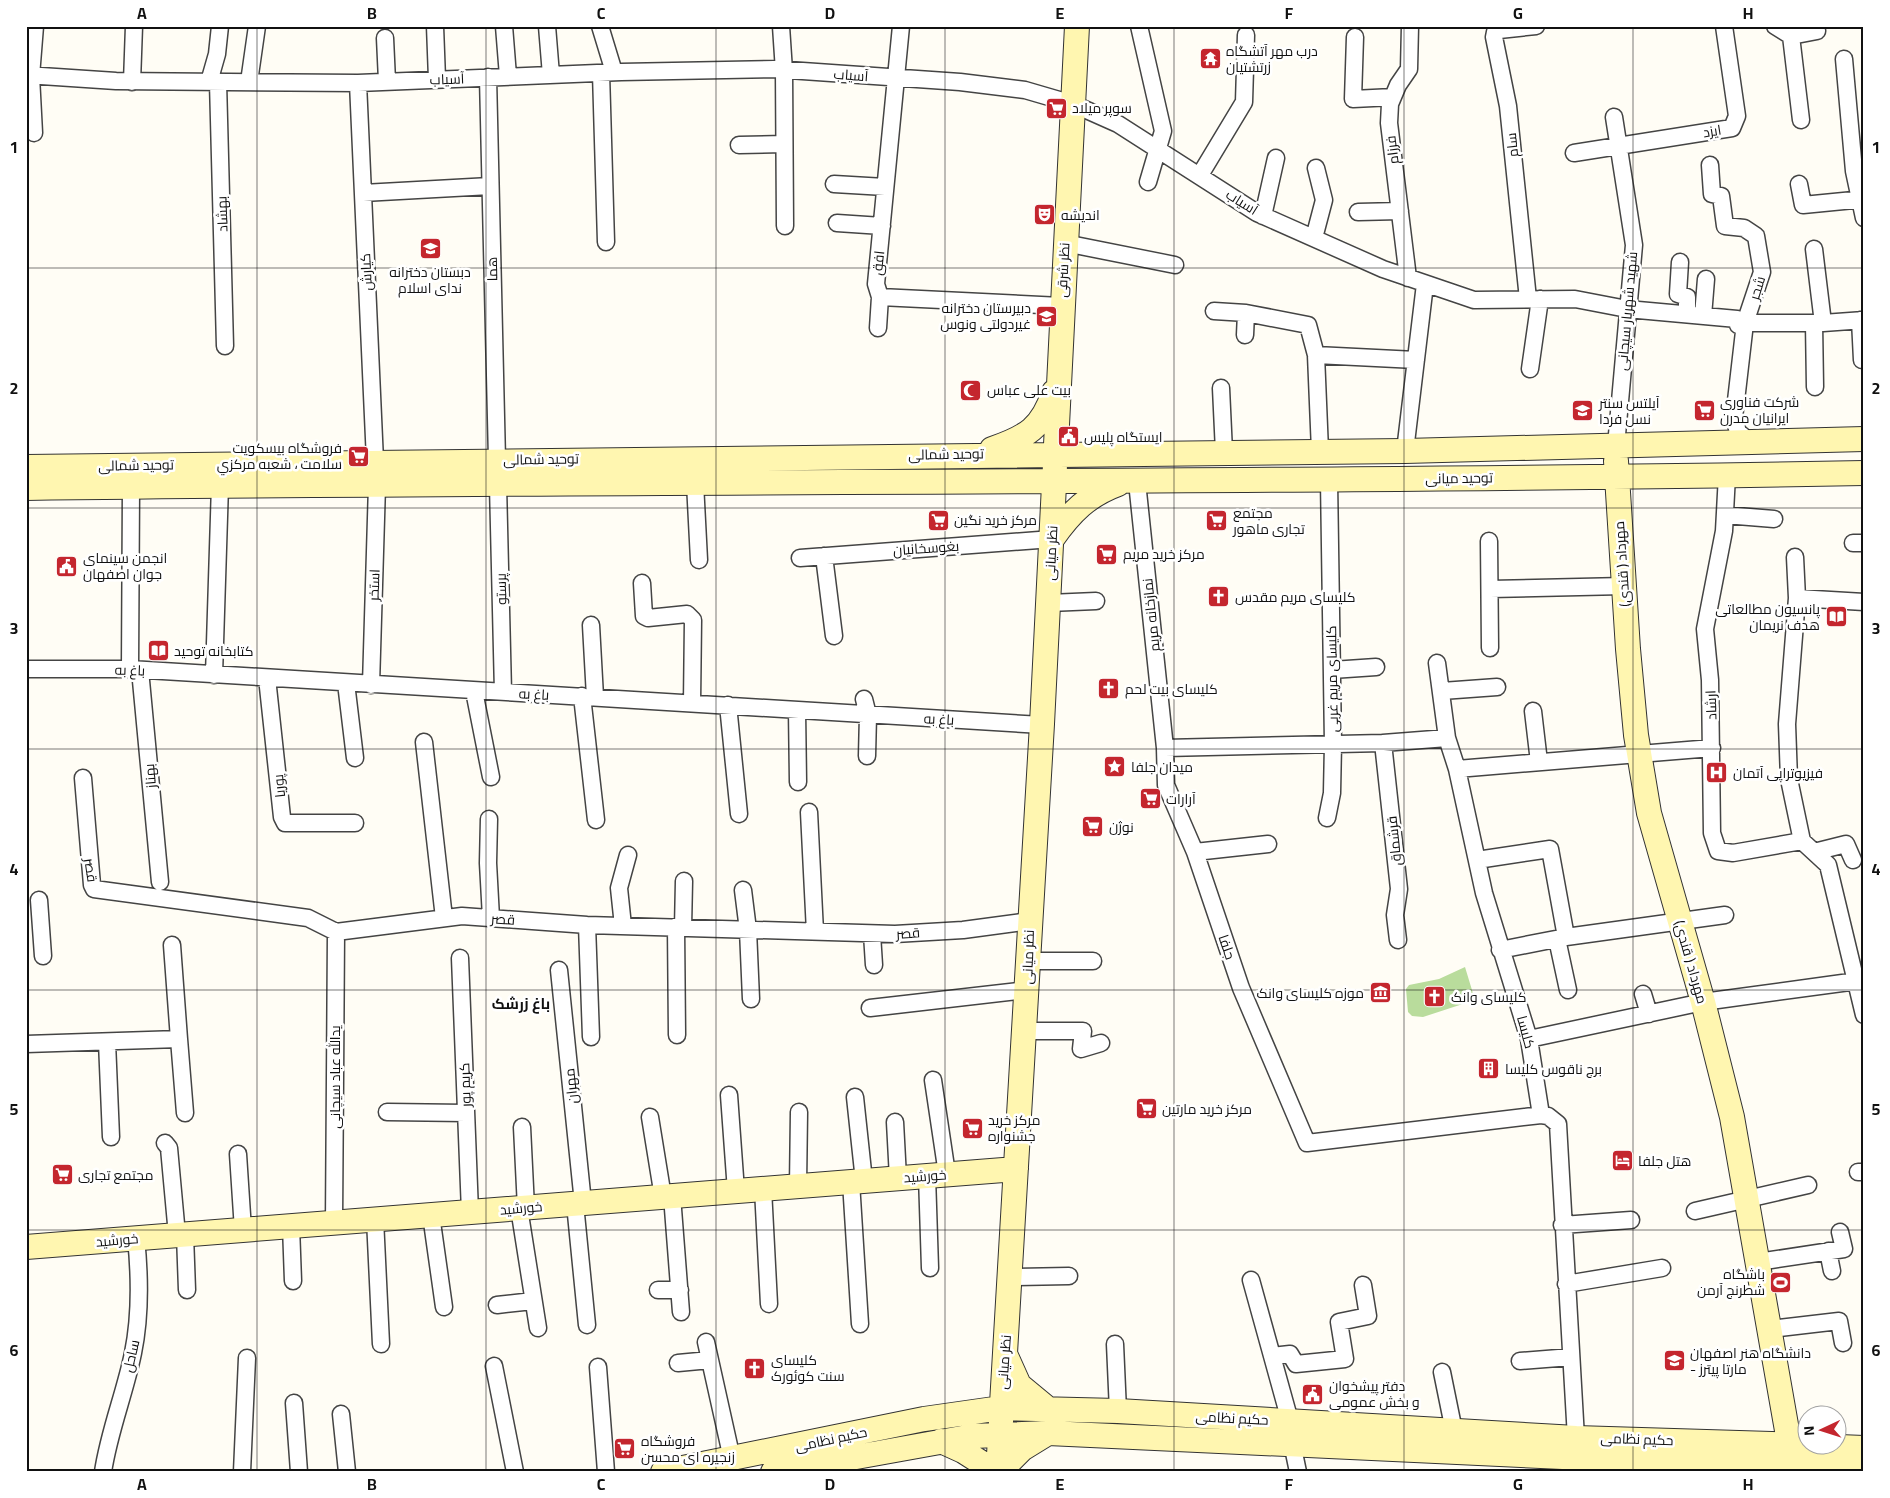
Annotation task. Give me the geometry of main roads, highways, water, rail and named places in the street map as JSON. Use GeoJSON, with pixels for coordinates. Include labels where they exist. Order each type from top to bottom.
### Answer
{"type":"FeatureCollection","features":[{"type":"Feature","properties":{"kind":"main road","name":"نظر شرقی"},"geometry":{"type":"LineString","coordinates":[[1056,453],[1061,306],[1077,26]]}},
{"type":"Feature","properties":{"kind":"main road"},"geometry":{"type":"LineString","coordinates":[[976,454],[1026,435],[1043,419],[1058,379]]}},
{"type":"Feature","properties":{"kind":"main road","name":"توحید میانی"},"geometry":{"type":"LineString","coordinates":[[1056,453],[1405,451],[1864,439]]}},
{"type":"Feature","properties":{"kind":"main road","name":"مهرداد ( قندی)"},"geometry":{"type":"LineString","coordinates":[[1616,446],[1624,586],[1639,753],[1649,813],[1703,1002],[1732,1117],[1770,1329],[1798,1441]]}},
{"type":"Feature","properties":{"kind":"main road","name":"توحید شمالی"},"geometry":{"type":"LineString","coordinates":[[26,467],[1056,453]]}},
{"type":"Feature","properties":{"kind":"main road","name":"نظر میانی"},"geometry":{"type":"LineString","coordinates":[[998,1472],[1027,990],[1056,453]]}},
{"type":"Feature","properties":{"kind":"main road"},"geometry":{"type":"LineString","coordinates":[[420,461],[420,485]]}},
{"type":"Feature","properties":{"kind":"main road","name":"توحید میانی"},"geometry":{"type":"LineString","coordinates":[[1055,480],[1131,482],[1864,473]]}},
{"type":"Feature","properties":{"kind":"main road","name":"توحید شمالی"},"geometry":{"type":"LineString","coordinates":[[26,488],[1055,480]]}},
{"type":"Feature","properties":{"kind":"main road"},"geometry":{"type":"LineString","coordinates":[[1052,539],[1069,514],[1084,500],[1102,490],[1131,482]]}},
{"type":"Feature","properties":{"kind":"main road","name":"خورشید"},"geometry":{"type":"LineString","coordinates":[[26,1247],[1016,1169]]}},
{"type":"Feature","properties":{"kind":"main road"},"geometry":{"type":"LineString","coordinates":[[1005,1352],[1019,1385],[1048,1410]]}},
{"type":"Feature","properties":{"kind":"main road","name":"حکیم نظامی"},"geometry":{"type":"LineString","coordinates":[[663,1472],[924,1419],[1001,1408],[1118,1411],[1291,1432],[1576,1456],[1755,1469],[1794,1468],[1852,1471]]}},
{"type":"Feature","properties":{"kind":"main road","name":"حکیم نظامی"},"geometry":{"type":"LineString","coordinates":[[773,1472],[941,1441],[1000,1434],[1454,1431],[1576,1456],[1798,1445]]}},
{"type":"Feature","properties":{"kind":"main road"},"geometry":{"type":"LineString","coordinates":[[941,1441],[963,1451],[998,1472],[1022,1449],[1048,1433]]}},
{"type":"Feature","properties":{"kind":"main road"},"geometry":{"type":"LineString","coordinates":[[1848,1447],[1864,1448]]}},
{"type":"Feature","properties":{"kind":"main road","name":"مهرداد ( قندی)"},"geometry":{"type":"LineString","coordinates":[[1794,1468],[1798,1450]]}},
{"type":"Feature","properties":{"kind":"place","name":"درب مهر آتشگاه زرتشتیان"},"geometry":{"type":"Point","coordinates":[1210,59]}},
{"type":"Feature","properties":{"kind":"place","name":"سوپر میلاد"},"geometry":{"type":"Point","coordinates":[1056,108]}},
{"type":"Feature","properties":{"kind":"place","name":"اندیشه"},"geometry":{"type":"Point","coordinates":[1045,215]}},
{"type":"Feature","properties":{"kind":"place","name":"دبستان دخترانه ندای اسلام"},"geometry":{"type":"Point","coordinates":[430,249]}},
{"type":"Feature","properties":{"kind":"place","name":"دبیرستان دخترانه غیردولتی ونوس"},"geometry":{"type":"Point","coordinates":[1047,316]}},
{"type":"Feature","properties":{"kind":"place","name":"بیت علی عباس"},"geometry":{"type":"Point","coordinates":[971,390]}},
{"type":"Feature","properties":{"kind":"place","name":"شرکت فناوری ایرانیان مدرن"},"geometry":{"type":"Point","coordinates":[1704,410]}},
{"type":"Feature","properties":{"kind":"place","name":"آیلتس سنتر نسل فردا"},"geometry":{"type":"Point","coordinates":[1583,411]}},
{"type":"Feature","properties":{"kind":"place","name":"ایستگاه پلیس"},"geometry":{"type":"Point","coordinates":[1068,437]}},
{"type":"Feature","properties":{"kind":"place","name":"فروشگاه بيسكويت سلامت ، شعبه مركزي"},"geometry":{"type":"Point","coordinates":[358,456]}},
{"type":"Feature","properties":{"kind":"place","name":"مرکز خرید نگین"},"geometry":{"type":"Point","coordinates":[938,520]}},
{"type":"Feature","properties":{"kind":"place","name":"مجتمع تجاری ماهور"},"geometry":{"type":"Point","coordinates":[1217,521]}},
{"type":"Feature","properties":{"kind":"place","name":"مرکز خرید مریم"},"geometry":{"type":"Point","coordinates":[1107,554]}},
{"type":"Feature","properties":{"kind":"place","name":"انجمن سینمای جوان اصفهان"},"geometry":{"type":"Point","coordinates":[67,566]}},
{"type":"Feature","properties":{"kind":"place","name":"کلیسای مریم مقدس"},"geometry":{"type":"Point","coordinates":[1219,597]}},
{"type":"Feature","properties":{"kind":"place","name":"پانسیون مطالعاتی هدف نریمان"},"geometry":{"type":"Point","coordinates":[1836,617]}},
{"type":"Feature","properties":{"kind":"place","name":"کتابخانه توحید"},"geometry":{"type":"Point","coordinates":[158,651]}},
{"type":"Feature","properties":{"kind":"place","name":"کلیسای بیت لحم"},"geometry":{"type":"Point","coordinates":[1109,689]}},
{"type":"Feature","properties":{"kind":"place","name":"میدان جلفا"},"geometry":{"type":"Point","coordinates":[1115,767]}},
{"type":"Feature","properties":{"kind":"place","name":"فیزیوتراپی آتمان"},"geometry":{"type":"Point","coordinates":[1717,773]}},
{"type":"Feature","properties":{"kind":"place","name":"آرارات"},"geometry":{"type":"Point","coordinates":[1150,799]}},
{"type":"Feature","properties":{"kind":"place","name":"نوژن"},"geometry":{"type":"Point","coordinates":[1093,827]}},
{"type":"Feature","properties":{"kind":"place","name":"موزه کلیسای وانک"},"geometry":{"type":"Point","coordinates":[1380,993]}},
{"type":"Feature","properties":{"kind":"place","name":"کلیسای وانک"},"geometry":{"type":"Point","coordinates":[1435,997]}},
{"type":"Feature","properties":{"kind":"place","name":"برج ناقوس کلیسا"},"geometry":{"type":"Point","coordinates":[1489,1069]}},
{"type":"Feature","properties":{"kind":"place","name":"مرکز خرید مارتین"},"geometry":{"type":"Point","coordinates":[1146,1109]}},
{"type":"Feature","properties":{"kind":"place","name":"مرکز خرید جشنواره"},"geometry":{"type":"Point","coordinates":[972,1128]}},
{"type":"Feature","properties":{"kind":"place","name":"هتل جلفا"},"geometry":{"type":"Point","coordinates":[1622,1161]}},
{"type":"Feature","properties":{"kind":"place","name":"مجتمع تجاری"},"geometry":{"type":"Point","coordinates":[62,1175]}},
{"type":"Feature","properties":{"kind":"place","name":"باشگاه شطرنج آرمن"},"geometry":{"type":"Point","coordinates":[1781,1282]}},
{"type":"Feature","properties":{"kind":"place","name":"دانشگاه هنر اصفهان - مارتا پیترز"},"geometry":{"type":"Point","coordinates":[1674,1361]}},
{"type":"Feature","properties":{"kind":"place","name":"کلیسای سنت کوئورک"},"geometry":{"type":"Point","coordinates":[755,1368]}},
{"type":"Feature","properties":{"kind":"place","name":"دفتر پیشخوان و بخش عمومی"},"geometry":{"type":"Point","coordinates":[1313,1394]}},
{"type":"Feature","properties":{"kind":"place","name":"فروشگاه زنجیره ای محسن"},"geometry":{"type":"Point","coordinates":[625,1449]}},
{"type":"Feature","properties":{"kind":"district","name":"باغ زرشک"},"geometry":{"type":"Point","coordinates":[521,1004]}}]}
